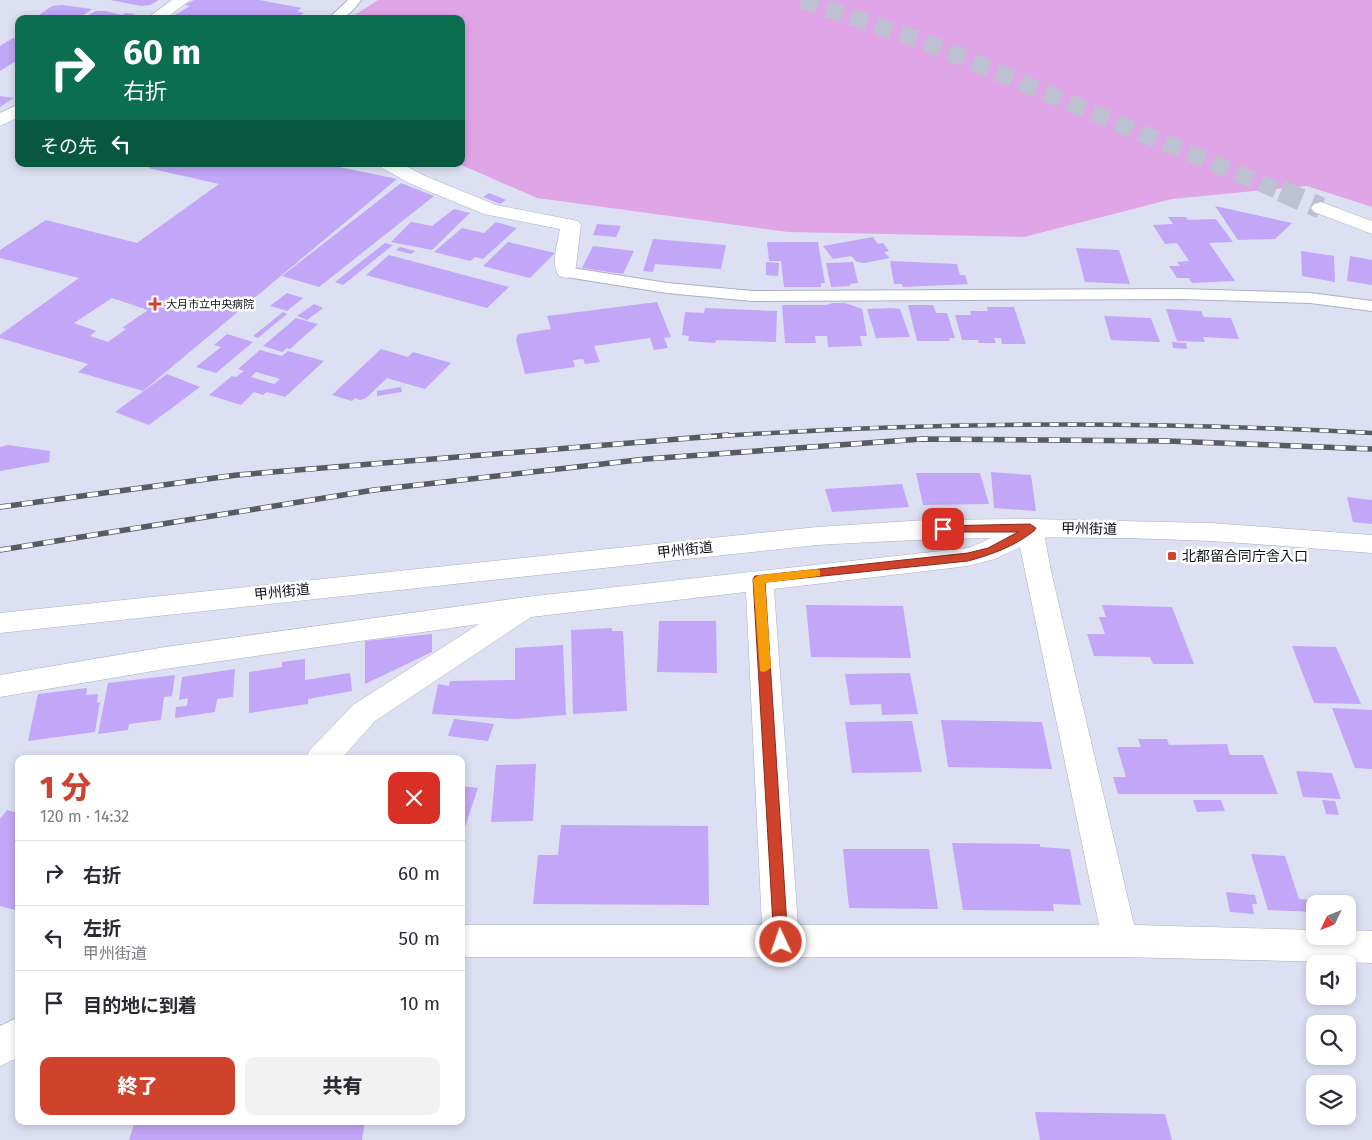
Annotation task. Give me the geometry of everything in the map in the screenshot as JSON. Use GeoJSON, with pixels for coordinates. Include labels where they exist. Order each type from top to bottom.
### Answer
{"type":"FeatureCollection","features":[{"type":"Feature","properties":{"kind":"main road"},"geometry":{"type":"LineString","coordinates":[[160,15],[182,0]]}},
{"type":"Feature","properties":{"kind":"main road"},"geometry":{"type":"LineString","coordinates":[[0,122],[15,112]]}},
{"type":"Feature","properties":{"kind":"main road"},"geometry":{"type":"LineString","coordinates":[[394,167],[418,180],[491,210],[571,225],[566,253],[566,272]]}},
{"type":"Feature","properties":{"kind":"main road"},"geometry":{"type":"LineString","coordinates":[[1321,208],[1372,228]]}},
{"type":"Feature","properties":{"kind":"main road"},"geometry":{"type":"LineString","coordinates":[[0,686],[165,658],[526,607],[759,579],[968,557],[992,551],[1013,541],[1030,528],[1037,571],[1120,941]]}},
{"type":"Feature","properties":{"kind":"main road","name":"甲州街道"},"geometry":{"type":"LineString","coordinates":[[0,623],[817,536],[926,529],[1030,528],[1210,532],[1372,544]]}},
{"type":"Feature","properties":{"kind":"main road"},"geometry":{"type":"LineString","coordinates":[[759,579],[781,942]]}},
{"type":"Feature","properties":{"kind":"main road"},"geometry":{"type":"LineString","coordinates":[[325,755],[364,712],[526,607]]}},
{"type":"Feature","properties":{"kind":"main road"},"geometry":{"type":"LineString","coordinates":[[465,941],[1120,941],[1372,947]]}},
{"type":"Feature","properties":{"kind":"main road"},"geometry":{"type":"LineString","coordinates":[[0,1048],[15,1038]]}},
{"type":"Feature","properties":{"kind":"lane"},"geometry":{"type":"LineString","coordinates":[[340,15],[347,10],[355,0]]}},
{"type":"Feature","properties":{"kind":"lane"},"geometry":{"type":"LineString","coordinates":[[566,272],[667,288],[752,296],[1181,294],[1310,298],[1372,306]]}},
{"type":"Feature","properties":{"kind":"shaded area"},"geometry":{"type":"Polygon","coordinates":[[[378,0],[1372,0],[1372,207],[1307,186],[1172,199],[1024,237],[788,232],[537,198],[465,167],[465,15],[355,15],[378,0]]]}},
{"type":"Feature","properties":{"kind":"building"},"geometry":{"type":"Polygon","coordinates":[[[110,0],[159,0],[150,5],[141,6],[110,0]]]}},
{"type":"Feature","properties":{"kind":"building"},"geometry":{"type":"Polygon","coordinates":[[[194,0],[259,0],[302,8],[297,11],[304,13],[301,15],[175,15],[190,6],[185,5],[194,0]]]}},
{"type":"Feature","properties":{"kind":"building"},"geometry":{"type":"Polygon","coordinates":[[[62,5],[92,9],[84,15],[39,15],[52,6],[62,5]]]}},
{"type":"Feature","properties":{"kind":"building"},"geometry":{"type":"Polygon","coordinates":[[[96,11],[105,11],[122,15],[88,15],[96,11]]]}},
{"type":"Feature","properties":{"kind":"building"},"geometry":{"type":"Polygon","coordinates":[[[126,13],[135,14],[133,15],[122,15],[126,13]]]}},
{"type":"Feature","properties":{"kind":"building"},"geometry":{"type":"Polygon","coordinates":[[[15,38],[15,62],[0,71],[0,46],[15,38]]]}},
{"type":"Feature","properties":{"kind":"building"},"geometry":{"type":"Polygon","coordinates":[[[0,96],[14,98],[0,107],[0,96]]]}},
{"type":"Feature","properties":{"kind":"building"},"geometry":{"type":"Polygon","coordinates":[[[339,167],[397,179],[143,391],[78,372],[88,364],[0,338],[0,335],[79,278],[0,258],[0,250],[46,220],[137,243],[219,184],[148,168],[339,167]],[[112,298],[74,323],[96,331],[90,336],[108,342],[126,329],[122,328],[148,310],[112,298]]]}},
{"type":"Feature","properties":{"kind":"building"},"geometry":{"type":"Polygon","coordinates":[[[401,183],[434,196],[319,287],[282,276],[401,183]]]}},
{"type":"Feature","properties":{"kind":"building"},"geometry":{"type":"Polygon","coordinates":[[[489,193],[506,200],[500,204],[483,197],[489,193]]]}},
{"type":"Feature","properties":{"kind":"building"},"geometry":{"type":"Polygon","coordinates":[[[1215,206],[1292,223],[1275,239],[1238,240],[1215,206]]]}},
{"type":"Feature","properties":{"kind":"building"},"geometry":{"type":"Polygon","coordinates":[[[454,209],[470,213],[432,250],[391,242],[411,222],[432,226],[454,209]]]}},
{"type":"Feature","properties":{"kind":"building"},"geometry":{"type":"Polygon","coordinates":[[[1168,217],[1186,217],[1188,220],[1216,219],[1233,242],[1209,243],[1235,281],[1192,283],[1189,278],[1177,278],[1169,266],[1180,266],[1177,262],[1189,261],[1177,243],[1165,244],[1153,225],[1173,224],[1168,217]]]}},
{"type":"Feature","properties":{"kind":"building"},"geometry":{"type":"Polygon","coordinates":[[[496,222],[517,228],[483,259],[475,257],[470,261],[434,252],[462,228],[484,233],[496,222]]]}},
{"type":"Feature","properties":{"kind":"building"},"geometry":{"type":"Polygon","coordinates":[[[597,224],[621,226],[616,237],[593,235],[597,224]]]}},
{"type":"Feature","properties":{"kind":"building"},"geometry":{"type":"Polygon","coordinates":[[[873,237],[878,244],[883,243],[889,251],[884,252],[890,258],[864,263],[857,262],[851,256],[833,259],[823,246],[873,237]]]}},
{"type":"Feature","properties":{"kind":"building"},"geometry":{"type":"Polygon","coordinates":[[[653,239],[726,245],[721,269],[655,264],[653,272],[643,271],[653,239]]]}},
{"type":"Feature","properties":{"kind":"building"},"geometry":{"type":"Polygon","coordinates":[[[508,242],[555,253],[530,278],[483,266],[508,242]]]}},
{"type":"Feature","properties":{"kind":"building"},"geometry":{"type":"Polygon","coordinates":[[[767,242],[818,242],[825,283],[821,283],[821,287],[784,287],[781,261],[769,261],[767,242]]]}},
{"type":"Feature","properties":{"kind":"building"},"geometry":{"type":"Polygon","coordinates":[[[385,243],[393,245],[343,285],[335,282],[385,243]]]}},
{"type":"Feature","properties":{"kind":"building"},"geometry":{"type":"Polygon","coordinates":[[[593,246],[634,251],[623,274],[582,268],[593,246]]]}},
{"type":"Feature","properties":{"kind":"building"},"geometry":{"type":"Polygon","coordinates":[[[400,247],[415,251],[411,254],[396,250],[400,247]]]}},
{"type":"Feature","properties":{"kind":"building"},"geometry":{"type":"Polygon","coordinates":[[[1076,248],[1119,250],[1130,284],[1085,282],[1076,248]]]}},
{"type":"Feature","properties":{"kind":"building"},"geometry":{"type":"Polygon","coordinates":[[[1301,251],[1334,256],[1335,282],[1302,276],[1301,251]]]}},
{"type":"Feature","properties":{"kind":"building"},"geometry":{"type":"Polygon","coordinates":[[[389,255],[509,287],[487,308],[366,275],[389,255]]]}},
{"type":"Feature","properties":{"kind":"building"},"geometry":{"type":"Polygon","coordinates":[[[1350,256],[1372,260],[1372,285],[1347,281],[1350,256]]]}},
{"type":"Feature","properties":{"kind":"building"},"geometry":{"type":"Polygon","coordinates":[[[890,261],[957,264],[960,275],[965,275],[968,284],[903,287],[902,284],[894,284],[890,261]]]}},
{"type":"Feature","properties":{"kind":"building"},"geometry":{"type":"Polygon","coordinates":[[[766,262],[779,263],[778,276],[766,275],[766,262]]]}},
{"type":"Feature","properties":{"kind":"building"},"geometry":{"type":"Polygon","coordinates":[[[853,262],[858,283],[850,284],[850,286],[831,287],[826,263],[853,262]]]}},
{"type":"Feature","properties":{"kind":"building"},"geometry":{"type":"Polygon","coordinates":[[[287,293],[303,298],[287,311],[270,306],[287,293]]]}},
{"type":"Feature","properties":{"kind":"building"},"geometry":{"type":"Polygon","coordinates":[[[657,302],[671,337],[664,338],[668,348],[654,350],[650,338],[594,346],[600,362],[585,364],[583,359],[573,360],[575,367],[525,374],[516,340],[518,334],[551,329],[547,316],[657,302]]]}},
{"type":"Feature","properties":{"kind":"building"},"geometry":{"type":"Polygon","coordinates":[[[845,303],[862,309],[867,336],[860,336],[862,346],[828,347],[827,336],[815,336],[816,343],[785,343],[782,305],[826,305],[845,303]]]}},
{"type":"Feature","properties":{"kind":"building"},"geometry":{"type":"Polygon","coordinates":[[[314,304],[323,308],[307,320],[297,316],[314,304]]]}},
{"type":"Feature","properties":{"kind":"building"},"geometry":{"type":"Polygon","coordinates":[[[908,305],[933,305],[936,313],[947,313],[955,338],[949,338],[950,341],[917,341],[908,305]]]}},
{"type":"Feature","properties":{"kind":"building"},"geometry":{"type":"Polygon","coordinates":[[[987,307],[1014,307],[1026,344],[1002,344],[1001,338],[994,338],[996,343],[962,340],[955,315],[971,315],[970,311],[988,311],[987,307]]]}},
{"type":"Feature","properties":{"kind":"building"},"geometry":{"type":"Polygon","coordinates":[[[705,308],[777,311],[776,342],[716,340],[715,343],[688,341],[689,336],[682,335],[685,312],[704,313],[705,308]]]}},
{"type":"Feature","properties":{"kind":"building"},"geometry":{"type":"Polygon","coordinates":[[[867,309],[900,309],[910,337],[876,338],[867,309]]]}},
{"type":"Feature","properties":{"kind":"building"},"geometry":{"type":"Polygon","coordinates":[[[1166,309],[1201,311],[1204,317],[1231,318],[1239,339],[1203,337],[1205,342],[1177,341],[1166,309]]]}},
{"type":"Feature","properties":{"kind":"building"},"geometry":{"type":"Polygon","coordinates":[[[283,312],[287,314],[258,338],[253,336],[283,312]]]}},
{"type":"Feature","properties":{"kind":"building"},"geometry":{"type":"Polygon","coordinates":[[[1104,316],[1151,318],[1160,342],[1111,340],[1104,316]]]}},
{"type":"Feature","properties":{"kind":"building"},"geometry":{"type":"Polygon","coordinates":[[[296,318],[318,324],[290,349],[287,348],[282,352],[263,346],[296,318]]]}},
{"type":"Feature","properties":{"kind":"building"},"geometry":{"type":"Polygon","coordinates":[[[227,334],[253,342],[216,373],[196,367],[221,347],[214,345],[227,334]]]}},
{"type":"Feature","properties":{"kind":"building"},"geometry":{"type":"Polygon","coordinates":[[[1172,342],[1186,343],[1187,349],[1173,348],[1172,342]]]}},
{"type":"Feature","properties":{"kind":"building"},"geometry":{"type":"Polygon","coordinates":[[[381,349],[408,357],[413,352],[451,363],[425,389],[387,378],[366,398],[360,400],[355,398],[352,401],[332,395],[381,349]]]}},
{"type":"Feature","properties":{"kind":"building"},"geometry":{"type":"Polygon","coordinates":[[[260,350],[282,356],[288,351],[324,361],[285,397],[267,392],[263,395],[254,392],[241,405],[209,395],[232,376],[236,377],[244,371],[238,369],[260,350]],[[256,372],[251,377],[274,384],[280,379],[256,372]]]}},
{"type":"Feature","properties":{"kind":"building"},"geometry":{"type":"Polygon","coordinates":[[[167,374],[200,387],[149,425],[115,412],[167,374]]]}},
{"type":"Feature","properties":{"kind":"building"},"geometry":{"type":"Polygon","coordinates":[[[401,387],[402,392],[377,396],[377,391],[401,387]]]}},
{"type":"Feature","properties":{"kind":"building"},"geometry":{"type":"Polygon","coordinates":[[[8,445],[50,451],[49,462],[0,471],[0,447],[8,445]]]}},
{"type":"Feature","properties":{"kind":"building"},"geometry":{"type":"Polygon","coordinates":[[[991,472],[1031,475],[1036,511],[994,508],[991,472]]]}},
{"type":"Feature","properties":{"kind":"building"},"geometry":{"type":"Polygon","coordinates":[[[916,473],[980,473],[989,504],[923,505],[916,473]]]}},
{"type":"Feature","properties":{"kind":"building"},"geometry":{"type":"Polygon","coordinates":[[[902,484],[909,507],[832,512],[825,489],[902,484]]]}},
{"type":"Feature","properties":{"kind":"building"},"geometry":{"type":"Polygon","coordinates":[[[1347,497],[1372,500],[1372,524],[1353,522],[1347,497]]]}},
{"type":"Feature","properties":{"kind":"building"},"geometry":{"type":"Polygon","coordinates":[[[806,605],[903,606],[911,658],[811,657],[806,605]]]}},
{"type":"Feature","properties":{"kind":"building"},"geometry":{"type":"Polygon","coordinates":[[[1102,605],[1172,607],[1194,664],[1153,664],[1150,657],[1094,656],[1087,634],[1105,634],[1099,617],[1106,617],[1102,605]]]}},
{"type":"Feature","properties":{"kind":"building"},"geometry":{"type":"Polygon","coordinates":[[[659,621],[716,621],[717,673],[657,672],[659,621]]]}},
{"type":"Feature","properties":{"kind":"building"},"geometry":{"type":"Polygon","coordinates":[[[612,628],[612,631],[623,631],[627,711],[573,714],[571,630],[612,628]]]}},
{"type":"Feature","properties":{"kind":"building"},"geometry":{"type":"Polygon","coordinates":[[[432,634],[432,652],[365,684],[365,641],[432,634]]]}},
{"type":"Feature","properties":{"kind":"building"},"geometry":{"type":"Polygon","coordinates":[[[563,645],[566,715],[515,719],[432,714],[438,684],[449,686],[450,681],[515,680],[515,648],[563,645]]]}},
{"type":"Feature","properties":{"kind":"building"},"geometry":{"type":"Polygon","coordinates":[[[1292,646],[1336,647],[1361,704],[1314,703],[1292,646]]]}},
{"type":"Feature","properties":{"kind":"building"},"geometry":{"type":"Polygon","coordinates":[[[305,659],[305,680],[350,673],[352,691],[308,699],[308,704],[249,713],[249,672],[282,667],[282,662],[305,659]]]}},
{"type":"Feature","properties":{"kind":"building"},"geometry":{"type":"Polygon","coordinates":[[[235,669],[233,697],[217,699],[215,712],[175,718],[176,707],[187,706],[188,698],[179,700],[182,677],[235,669]]]}},
{"type":"Feature","properties":{"kind":"building"},"geometry":{"type":"Polygon","coordinates":[[[910,673],[918,714],[882,715],[881,704],[850,705],[845,674],[910,673]]]}},
{"type":"Feature","properties":{"kind":"building"},"geometry":{"type":"Polygon","coordinates":[[[175,675],[172,696],[164,697],[161,720],[129,724],[128,730],[98,734],[108,683],[175,675]]]}},
{"type":"Feature","properties":{"kind":"building"},"geometry":{"type":"Polygon","coordinates":[[[87,688],[86,695],[98,694],[97,703],[100,702],[95,732],[28,741],[38,694],[87,688]]]}},
{"type":"Feature","properties":{"kind":"building"},"geometry":{"type":"Polygon","coordinates":[[[1332,708],[1372,710],[1372,769],[1355,768],[1332,708]]]}},
{"type":"Feature","properties":{"kind":"building"},"geometry":{"type":"Polygon","coordinates":[[[454,719],[494,724],[488,741],[448,736],[454,719]]]}},
{"type":"Feature","properties":{"kind":"building"},"geometry":{"type":"Polygon","coordinates":[[[941,720],[1042,722],[1052,769],[948,767],[941,720]]]}},
{"type":"Feature","properties":{"kind":"building"},"geometry":{"type":"Polygon","coordinates":[[[912,721],[922,772],[852,773],[845,722],[912,721]]]}},
{"type":"Feature","properties":{"kind":"building"},"geometry":{"type":"Polygon","coordinates":[[[1138,739],[1167,739],[1169,745],[1227,744],[1230,755],[1263,755],[1278,794],[1118,794],[1113,777],[1126,777],[1117,747],[1141,747],[1138,739]]]}},
{"type":"Feature","properties":{"kind":"building"},"geometry":{"type":"Polygon","coordinates":[[[536,764],[533,821],[491,822],[496,765],[536,764]]]}},
{"type":"Feature","properties":{"kind":"building"},"geometry":{"type":"Polygon","coordinates":[[[1296,771],[1332,773],[1341,799],[1303,797],[1296,771]]]}},
{"type":"Feature","properties":{"kind":"building"},"geometry":{"type":"Polygon","coordinates":[[[465,786],[478,788],[465,827],[465,786]]]}},
{"type":"Feature","properties":{"kind":"building"},"geometry":{"type":"Polygon","coordinates":[[[1193,800],[1221,800],[1225,811],[1197,812],[1193,800]]]}},
{"type":"Feature","properties":{"kind":"building"},"geometry":{"type":"Polygon","coordinates":[[[1322,800],[1335,801],[1339,815],[1326,814],[1322,800]]]}},
{"type":"Feature","properties":{"kind":"building"},"geometry":{"type":"Polygon","coordinates":[[[7,810],[15,812],[15,910],[0,906],[0,819],[7,810]]]}},
{"type":"Feature","properties":{"kind":"building"},"geometry":{"type":"Polygon","coordinates":[[[561,825],[708,826],[709,905],[533,904],[538,855],[558,855],[561,825]]]}},
{"type":"Feature","properties":{"kind":"building"},"geometry":{"type":"Polygon","coordinates":[[[952,843],[1040,844],[1040,847],[1070,849],[1081,905],[1053,904],[1054,911],[963,910],[952,843]]]}},
{"type":"Feature","properties":{"kind":"building"},"geometry":{"type":"Polygon","coordinates":[[[843,849],[929,849],[938,909],[849,908],[843,849]]]}},
{"type":"Feature","properties":{"kind":"building"},"geometry":{"type":"Polygon","coordinates":[[[1251,854],[1285,856],[1299,899],[1306,900],[1306,912],[1268,910],[1251,854]]]}},
{"type":"Feature","properties":{"kind":"building"},"geometry":{"type":"Polygon","coordinates":[[[1226,892],[1255,895],[1257,904],[1252,904],[1254,914],[1230,912],[1226,892]]]}},
{"type":"Feature","properties":{"kind":"building"},"geometry":{"type":"Polygon","coordinates":[[[1035,1112],[1165,1114],[1172,1140],[1040,1140],[1035,1112]]]}},
{"type":"Feature","properties":{"kind":"building"},"geometry":{"type":"Polygon","coordinates":[[[134,1125],[364,1125],[362,1140],[129,1140],[134,1125]]]}},
{"type":"Feature","properties":{"kind":"tunnel"},"geometry":{"type":"LineString","coordinates":[[802,0],[925,42],[1284,193]]}},
{"type":"Feature","properties":{"kind":"tunnel"},"geometry":{"type":"LineString","coordinates":[[1281,191],[1321,208]]}},
{"type":"Feature","properties":{"kind":"railway"},"geometry":{"type":"LineString","coordinates":[[708,437],[874,428],[1040,424],[1206,426],[1372,433]]}},
{"type":"Feature","properties":{"kind":"railway"},"geometry":{"type":"LineString","coordinates":[[0,507],[237,475],[728,435]]}},
{"type":"Feature","properties":{"kind":"railway"},"geometry":{"type":"LineString","coordinates":[[0,550],[374,490],[646,459],[922,439],[1167,441],[1372,449]]}},
{"type":"Feature","properties":{"kind":"slow traffic"},"geometry":{"type":"LineString","coordinates":[[764,668],[759,579],[816,573]]}},
{"type":"Feature","properties":{"kind":"place","name":"大月市立中央病院"},"geometry":{"type":"Point","coordinates":[155,304]}},
{"type":"Feature","properties":{"kind":"place","name":"北都留合同庁舎入口"},"geometry":{"type":"Point","coordinates":[1172,556]}},
{"type":"Feature","properties":{"kind":"route"},"geometry":{"type":"LineString","coordinates":[[781,942],[759,579],[968,557],[992,551],[1013,541],[1030,528],[943,529]]}}]}
